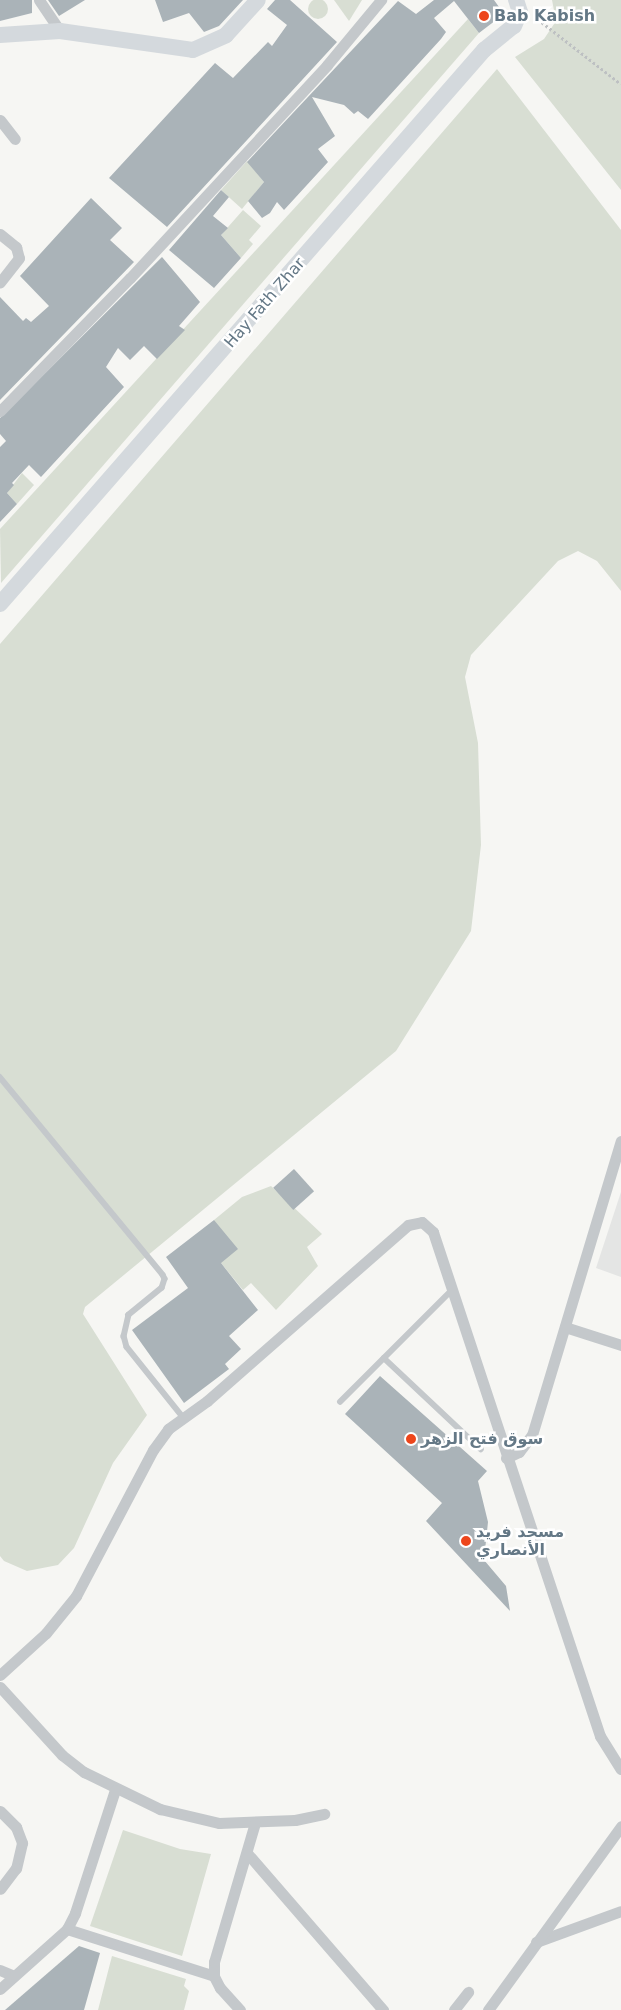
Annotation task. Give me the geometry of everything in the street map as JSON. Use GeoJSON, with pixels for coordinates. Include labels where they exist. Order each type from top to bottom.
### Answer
{"type":"FeatureCollection","features":[{"type":"Feature","properties":{"kind":"street"},"geometry":{"type":"LineString","coordinates":[[39,0],[60,31]]}},
{"type":"Feature","properties":{"kind":"street"},"geometry":{"type":"LineString","coordinates":[[0,35],[60,31],[167,49],[193,50],[226,34],[258,0]]}},
{"type":"Feature","properties":{"kind":"street"},"geometry":{"type":"LineString","coordinates":[[0,411],[137,271],[327,66],[381,0]]}},
{"type":"Feature","properties":{"kind":"street","name":"Hay Fath Zhar"},"geometry":{"type":"LineString","coordinates":[[0,604],[484,50],[514,26],[520,12],[516,1]]}},
{"type":"Feature","properties":{"kind":"street"},"geometry":{"type":"LineString","coordinates":[[0,120],[15,139]]}},
{"type":"Feature","properties":{"kind":"street"},"geometry":{"type":"LineString","coordinates":[[0,234],[16,247],[19,258],[0,282]]}},
{"type":"Feature","properties":{"kind":"street"},"geometry":{"type":"LineString","coordinates":[[506,1458],[519,1452],[529,1442],[621,1141]]}},
{"type":"Feature","properties":{"kind":"street"},"geometry":{"type":"LineString","coordinates":[[0,1675],[46,1633],[72,1603],[160,1439],[183,1417],[207,1401],[408,1225],[422,1222],[433,1232],[506,1458],[600,1736],[621,1769]]}},
{"type":"Feature","properties":{"kind":"street"},"geometry":{"type":"LineString","coordinates":[[565,1327],[621,1345]]}},
{"type":"Feature","properties":{"kind":"street"},"geometry":{"type":"LineString","coordinates":[[0,1687],[62,1755],[84,1772],[115,1790],[160,1809],[194,1818],[255,1823],[324,1814]]}},
{"type":"Feature","properties":{"kind":"street"},"geometry":{"type":"LineString","coordinates":[[0,1989],[67,1929],[75,1913],[115,1790]]}},
{"type":"Feature","properties":{"kind":"street"},"geometry":{"type":"LineString","coordinates":[[0,1811],[16,1827],[22,1843],[16,1868],[0,1889]]}},
{"type":"Feature","properties":{"kind":"street"},"geometry":{"type":"LineString","coordinates":[[214,1976],[214,1962],[255,1823]]}},
{"type":"Feature","properties":{"kind":"street"},"geometry":{"type":"LineString","coordinates":[[488,2010],[621,1826]]}},
{"type":"Feature","properties":{"kind":"street"},"geometry":{"type":"LineString","coordinates":[[247,1853],[383,2010]]}},
{"type":"Feature","properties":{"kind":"street"},"geometry":{"type":"LineString","coordinates":[[536,1942],[621,1912]]}},
{"type":"Feature","properties":{"kind":"street"},"geometry":{"type":"LineString","coordinates":[[67,1929],[214,1976],[240,2010]]}},
{"type":"Feature","properties":{"kind":"street"},"geometry":{"type":"LineString","coordinates":[[0,1970],[14,1976]]}},
{"type":"Feature","properties":{"kind":"street"},"geometry":{"type":"LineString","coordinates":[[454,2010],[468,1992]]}},
{"type":"Feature","properties":{"kind":"lane"},"geometry":{"type":"LineString","coordinates":[[0,1077],[163,1275],[165,1279],[162,1288],[128,1315],[124,1336],[128,1347],[183,1417]]}},
{"type":"Feature","properties":{"kind":"lane"},"geometry":{"type":"LineString","coordinates":[[340,1402],[452,1290]]}},
{"type":"Feature","properties":{"kind":"lane"},"geometry":{"type":"LineString","coordinates":[[384,1358],[481,1449]]}},
{"type":"Feature","properties":{"kind":"path"},"geometry":{"type":"LineString","coordinates":[[516,1],[621,84]]}},
{"type":"Feature","properties":{"kind":"shaded area"},"geometry":{"type":"Polygon","coordinates":[[[314,-1],[322,-1],[328,5],[328,13],[322,19],[314,19],[308,13],[308,5],[314,-1]]]}},
{"type":"Feature","properties":{"kind":"shaded area"},"geometry":{"type":"Polygon","coordinates":[[[334,0],[362,0],[349,21],[334,0]]]}},
{"type":"Feature","properties":{"kind":"shaded area"},"geometry":{"type":"Polygon","coordinates":[[[552,0],[621,0],[621,190],[515,57],[544,39],[556,21],[552,0]]]}},
{"type":"Feature","properties":{"kind":"shaded area"},"geometry":{"type":"Polygon","coordinates":[[[468,19],[479,33],[1,583],[0,529],[468,19]]]}},
{"type":"Feature","properties":{"kind":"shaded area"},"geometry":{"type":"Polygon","coordinates":[[[497,69],[621,230],[621,591],[597,561],[578,551],[558,561],[471,655],[465,677],[478,743],[481,845],[471,931],[396,1051],[85,1307],[83,1314],[147,1415],[113,1463],[74,1548],[58,1565],[27,1571],[4,1561],[0,1556],[0,644],[497,69]]]}},
{"type":"Feature","properties":{"kind":"shaded area"},"geometry":{"type":"Polygon","coordinates":[[[247,161],[264,182],[242,209],[221,190],[247,161]]]}},
{"type":"Feature","properties":{"kind":"shaded area"},"geometry":{"type":"Polygon","coordinates":[[[243,210],[261,226],[249,240],[253,244],[241,258],[221,235],[243,210]]]}},
{"type":"Feature","properties":{"kind":"shaded area"},"geometry":{"type":"Polygon","coordinates":[[[22,473],[34,485],[17,504],[7,493],[22,473]]]}},
{"type":"Feature","properties":{"kind":"shaded area"},"geometry":{"type":"Polygon","coordinates":[[[271,1186],[322,1234],[307,1247],[318,1266],[276,1310],[251,1283],[243,1290],[221,1263],[214,1220],[242,1197],[271,1186]]]}},
{"type":"Feature","properties":{"kind":"shaded area"},"geometry":{"type":"Polygon","coordinates":[[[621,1192],[621,1277],[596,1268],[621,1192]]]}},
{"type":"Feature","properties":{"kind":"shaded area"},"geometry":{"type":"Polygon","coordinates":[[[123,1830],[180,1849],[211,1854],[182,1956],[90,1926],[123,1830]]]}},
{"type":"Feature","properties":{"kind":"shaded area"},"geometry":{"type":"Polygon","coordinates":[[[112,1956],[186,1979],[184,1986],[189,1991],[184,2010],[98,2010],[112,1956]]]}},
{"type":"Feature","properties":{"kind":"building"},"geometry":{"type":"Polygon","coordinates":[[[0,0],[32,0],[32,13],[0,21],[0,0]]]}},
{"type":"Feature","properties":{"kind":"building"},"geometry":{"type":"Polygon","coordinates":[[[48,0],[85,0],[59,16],[48,0]]]}},
{"type":"Feature","properties":{"kind":"building"},"geometry":{"type":"Polygon","coordinates":[[[155,0],[243,0],[219,26],[204,32],[189,13],[163,22],[155,0]]]}},
{"type":"Feature","properties":{"kind":"building"},"geometry":{"type":"Polygon","coordinates":[[[275,0],[290,0],[337,42],[167,227],[109,178],[215,63],[233,78],[268,42],[272,46],[287,25],[267,9],[275,0]]]}},
{"type":"Feature","properties":{"kind":"building"},"geometry":{"type":"Polygon","coordinates":[[[434,0],[494,0],[504,14],[479,33],[454,1],[434,18],[446,32],[441,39],[368,119],[358,111],[354,114],[344,105],[312,97],[335,136],[318,149],[328,162],[284,210],[277,202],[270,213],[262,218],[248,201],[264,182],[247,162],[398,1],[416,14],[434,0]]]}},
{"type":"Feature","properties":{"kind":"building"},"geometry":{"type":"Polygon","coordinates":[[[221,190],[229,197],[213,216],[228,228],[221,235],[241,258],[214,288],[169,250],[221,190]]]}},
{"type":"Feature","properties":{"kind":"building"},"geometry":{"type":"Polygon","coordinates":[[[91,198],[122,228],[110,240],[134,262],[0,400],[0,297],[23,321],[26,318],[31,322],[49,306],[20,276],[91,198]]]}},
{"type":"Feature","properties":{"kind":"building"},"geometry":{"type":"Polygon","coordinates":[[[162,257],[200,302],[179,326],[185,330],[157,359],[144,346],[130,360],[118,348],[106,367],[124,387],[41,477],[29,465],[12,483],[14,485],[7,493],[17,504],[0,522],[0,447],[6,441],[0,434],[0,418],[162,257]]]}},
{"type":"Feature","properties":{"kind":"building"},"geometry":{"type":"Polygon","coordinates":[[[294,1169],[314,1191],[293,1210],[273,1188],[294,1169]]]}},
{"type":"Feature","properties":{"kind":"building"},"geometry":{"type":"Polygon","coordinates":[[[214,1220],[238,1249],[221,1263],[258,1310],[229,1336],[241,1349],[225,1364],[229,1369],[184,1403],[132,1330],[188,1288],[166,1257],[214,1220]]]}},
{"type":"Feature","properties":{"kind":"building","name":"سوق فتح الزهر"},"geometry":{"type":"Polygon","coordinates":[[[380,1376],[487,1471],[478,1481],[488,1522],[484,1560],[506,1586],[510,1611],[426,1521],[442,1503],[345,1414],[380,1376]]]}},
{"type":"Feature","properties":{"kind":"building"},"geometry":{"type":"Polygon","coordinates":[[[79,1946],[100,1953],[84,2010],[5,2010],[79,1946]]]}},
{"type":"Feature","properties":{"kind":"place","name":"Bab Kabish"},"geometry":{"type":"Point","coordinates":[484,16]}},
{"type":"Feature","properties":{"kind":"place","name":"سوق فتح الزهر"},"geometry":{"type":"Point","coordinates":[411,1439]}},
{"type":"Feature","properties":{"kind":"place","name":"مسجد فريد الأنصاري"},"geometry":{"type":"Point","coordinates":[466,1541]}}]}
